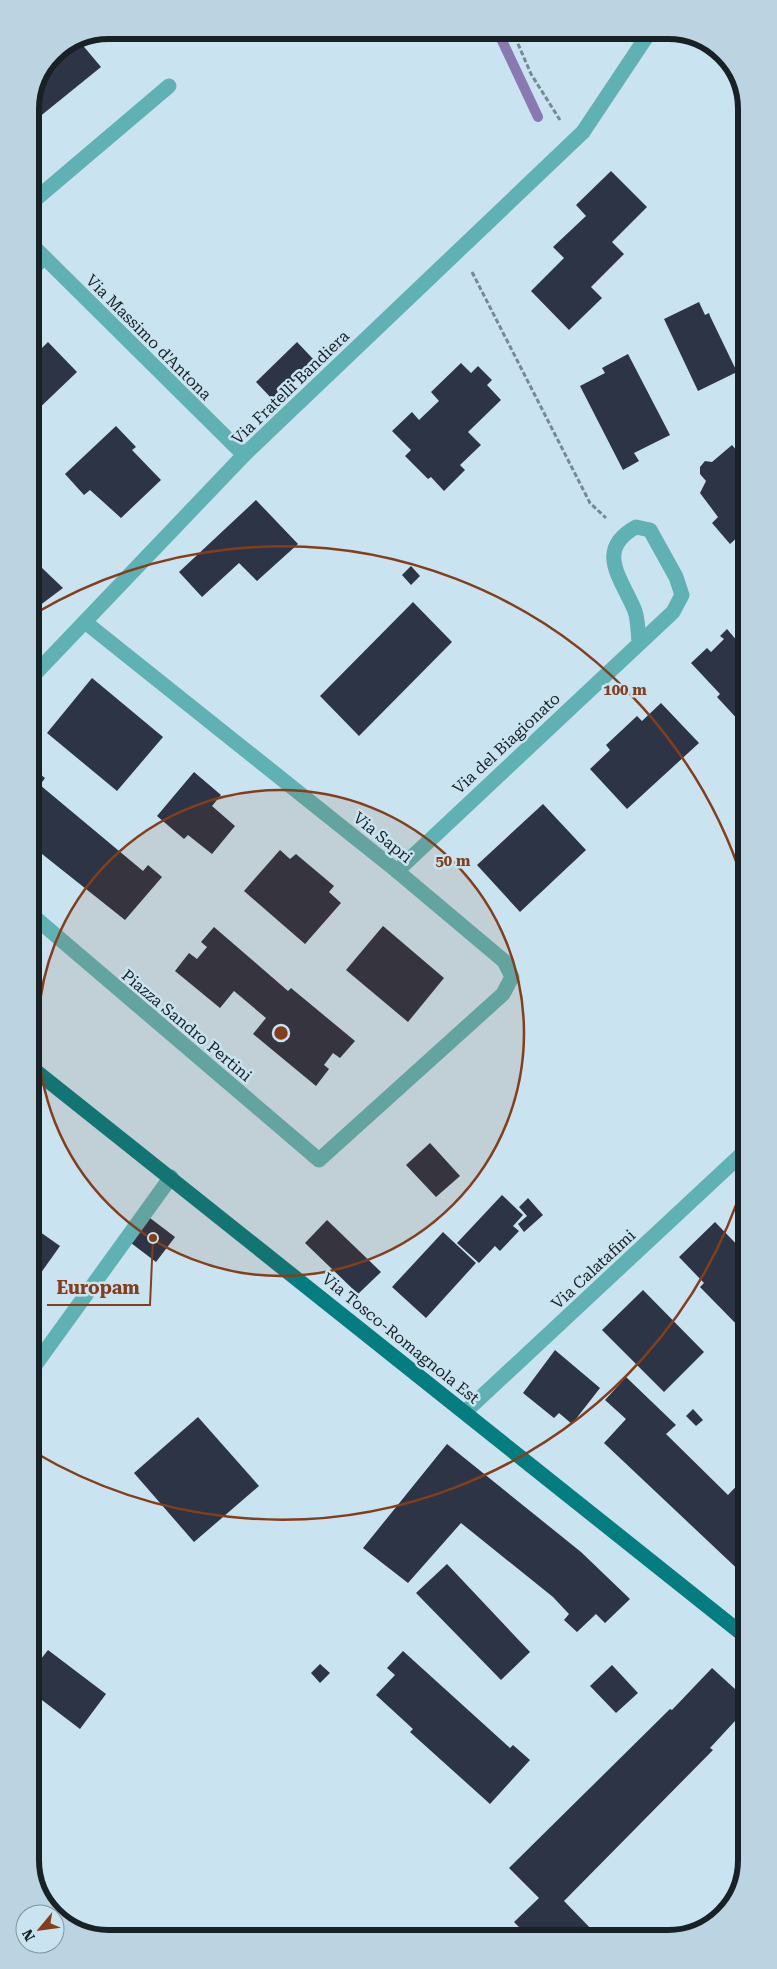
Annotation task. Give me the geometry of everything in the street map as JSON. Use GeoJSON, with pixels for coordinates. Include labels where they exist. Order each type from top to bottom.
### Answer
{"type":"FeatureCollection","features":[{"type":"Feature","properties":{"kind":"main road","name":"Via Tosco-Romagnola Est"},"geometry":{"type":"LineString","coordinates":[[39,1073],[738,1631]]}},
{"type":"Feature","properties":{"kind":"street","name":"Via Fratelli Bandiera"},"geometry":{"type":"LineString","coordinates":[[39,670],[244,455],[578,137],[645,39]]}},
{"type":"Feature","properties":{"kind":"street"},"geometry":{"type":"LineString","coordinates":[[39,196],[169,86]]}},
{"type":"Feature","properties":{"kind":"street","name":"Via Massimo d'Antona"},"geometry":{"type":"LineString","coordinates":[[39,252],[244,455]]}},
{"type":"Feature","properties":{"kind":"street"},"geometry":{"type":"LineString","coordinates":[[39,262],[44,257]]}},
{"type":"Feature","properties":{"kind":"street","name":"Via del Biagionato"},"geometry":{"type":"LineString","coordinates":[[397,871],[673,612],[682,595],[676,577],[650,530],[636,527],[622,534]]}},
{"type":"Feature","properties":{"kind":"street"},"geometry":{"type":"LineString","coordinates":[[622,534],[614,549],[616,572],[635,613],[639,642]]}},
{"type":"Feature","properties":{"kind":"street","name":"Via Sapri"},"geometry":{"type":"LineString","coordinates":[[85,622],[397,871],[504,961],[512,977],[503,994],[320,1160]]}},
{"type":"Feature","properties":{"kind":"street","name":"Piazza Sandro Pertini"},"geometry":{"type":"LineString","coordinates":[[39,921],[320,1160]]}},
{"type":"Feature","properties":{"kind":"street","name":"Via Calatafimi"},"geometry":{"type":"LineString","coordinates":[[465,1412],[738,1158]]}},
{"type":"Feature","properties":{"kind":"street"},"geometry":{"type":"LineString","coordinates":[[39,1360],[171,1177]]}},
{"type":"Feature","properties":{"kind":"path"},"geometry":{"type":"LineString","coordinates":[[516,39],[531,74],[578,137]]}},
{"type":"Feature","properties":{"kind":"path"},"geometry":{"type":"LineString","coordinates":[[460,250],[590,503],[622,534]]}},
{"type":"Feature","properties":{"kind":"building"},"geometry":{"type":"Polygon","coordinates":[[[82,44],[101,67],[39,117],[41,91],[46,78],[59,59],[82,44]]]}},
{"type":"Feature","properties":{"kind":"building"},"geometry":{"type":"Polygon","coordinates":[[[611,171],[647,207],[612,242],[624,254],[591,287],[602,298],[569,330],[531,291],[564,258],[553,247],[586,216],[576,205],[611,171]]]}},
{"type":"Feature","properties":{"kind":"building"},"geometry":{"type":"Polygon","coordinates":[[[699,302],[705,315],[709,313],[737,372],[698,391],[664,319],[699,302]]]}},
{"type":"Feature","properties":{"kind":"building"},"geometry":{"type":"Polygon","coordinates":[[[48,342],[77,372],[39,408],[39,351],[48,342]]]}},
{"type":"Feature","properties":{"kind":"building"},"geometry":{"type":"Polygon","coordinates":[[[297,342],[315,361],[274,401],[256,382],[297,342]]]}},
{"type":"Feature","properties":{"kind":"building"},"geometry":{"type":"Polygon","coordinates":[[[628,354],[670,435],[634,453],[639,461],[623,470],[580,386],[605,373],[602,368],[628,354]]]}},
{"type":"Feature","properties":{"kind":"building"},"geometry":{"type":"Polygon","coordinates":[[[461,363],[471,373],[478,366],[492,380],[487,385],[501,400],[468,432],[481,445],[460,465],[465,470],[444,491],[431,477],[428,479],[405,456],[411,450],[392,431],[412,412],[419,420],[439,401],[431,392],[461,363]]]}},
{"type":"Feature","properties":{"kind":"building"},"geometry":{"type":"Polygon","coordinates":[[[116,426],[136,447],[132,450],[161,480],[121,518],[90,490],[84,495],[65,474],[116,426]]]}},
{"type":"Feature","properties":{"kind":"building"},"geometry":{"type":"Polygon","coordinates":[[[732,445],[738,452],[738,537],[730,544],[712,523],[718,517],[700,493],[706,481],[700,474],[700,467],[705,461],[712,462],[732,445]]]}},
{"type":"Feature","properties":{"kind":"building"},"geometry":{"type":"Polygon","coordinates":[[[256,500],[298,544],[257,581],[239,563],[202,597],[179,572],[256,500]]]}},
{"type":"Feature","properties":{"kind":"building"},"geometry":{"type":"Polygon","coordinates":[[[39,566],[41,567],[63,588],[39,606],[39,566]]]}},
{"type":"Feature","properties":{"kind":"building"},"geometry":{"type":"Polygon","coordinates":[[[411,566],[420,576],[411,585],[402,575],[411,566]]]}},
{"type":"Feature","properties":{"kind":"building"},"geometry":{"type":"Polygon","coordinates":[[[413,602],[452,642],[359,736],[320,696],[413,602]]]}},
{"type":"Feature","properties":{"kind":"building"},"geometry":{"type":"Polygon","coordinates":[[[727,629],[738,642],[738,720],[717,697],[720,694],[691,663],[707,648],[711,652],[724,639],[720,636],[727,629]]]}},
{"type":"Feature","properties":{"kind":"building"},"geometry":{"type":"Polygon","coordinates":[[[92,678],[163,737],[117,791],[47,733],[92,678]]]}},
{"type":"Feature","properties":{"kind":"building"},"geometry":{"type":"Polygon","coordinates":[[[661,703],[699,743],[627,809],[590,769],[610,750],[606,745],[637,716],[642,721],[661,703]]]}},
{"type":"Feature","properties":{"kind":"building"},"geometry":{"type":"Polygon","coordinates":[[[194,772],[221,795],[212,806],[235,826],[212,854],[188,835],[184,839],[157,816],[194,772]]]}},
{"type":"Feature","properties":{"kind":"building"},"geometry":{"type":"Polygon","coordinates":[[[39,773],[45,778],[40,785],[143,871],[148,865],[162,877],[125,920],[39,852],[39,773]]]}},
{"type":"Feature","properties":{"kind":"building"},"geometry":{"type":"Polygon","coordinates":[[[543,804],[586,850],[520,912],[477,865],[543,804]]]}},
{"type":"Feature","properties":{"kind":"building"},"geometry":{"type":"Polygon","coordinates":[[[280,850],[290,859],[296,854],[334,886],[329,892],[341,903],[305,944],[244,891],[280,850]]]}},
{"type":"Feature","properties":{"kind":"building"},"geometry":{"type":"Polygon","coordinates":[[[383,926],[444,978],[408,1022],[346,970],[383,926]]]}},
{"type":"Feature","properties":{"kind":"building"},"geometry":{"type":"Polygon","coordinates":[[[214,927],[288,991],[291,988],[355,1041],[340,1058],[333,1053],[324,1065],[329,1069],[316,1086],[253,1034],[266,1018],[234,991],[220,1008],[175,971],[189,953],[197,959],[207,947],[201,942],[214,927]]]}},
{"type":"Feature","properties":{"kind":"building"},"geometry":{"type":"Polygon","coordinates":[[[430,1143],[460,1176],[436,1197],[406,1165],[430,1143]]]}},
{"type":"Feature","properties":{"kind":"building"},"geometry":{"type":"Polygon","coordinates":[[[502,1195],[523,1215],[513,1226],[519,1231],[500,1251],[495,1246],[479,1263],[457,1243],[502,1195]]]}},
{"type":"Feature","properties":{"kind":"building"},"geometry":{"type":"Polygon","coordinates":[[[528,1198],[543,1215],[524,1232],[518,1224],[527,1216],[519,1207],[528,1198]]]}},
{"type":"Feature","properties":{"kind":"building"},"geometry":{"type":"Polygon","coordinates":[[[150,1218],[175,1237],[156,1262],[131,1243],[150,1218]]]}},
{"type":"Feature","properties":{"kind":"building"},"geometry":{"type":"Polygon","coordinates":[[[327,1220],[381,1272],[358,1294],[305,1243],[327,1220]]]}},
{"type":"Feature","properties":{"kind":"building"},"geometry":{"type":"Polygon","coordinates":[[[715,1222],[738,1246],[738,1326],[700,1287],[704,1283],[679,1257],[715,1222]]]}},
{"type":"Feature","properties":{"kind":"building"},"geometry":{"type":"Polygon","coordinates":[[[39,1231],[60,1246],[39,1276],[39,1231]]]}},
{"type":"Feature","properties":{"kind":"building"},"geometry":{"type":"Polygon","coordinates":[[[443,1232],[476,1263],[426,1318],[392,1287],[443,1232]]]}},
{"type":"Feature","properties":{"kind":"building"},"geometry":{"type":"Polygon","coordinates":[[[643,1290],[704,1352],[664,1392],[602,1330],[643,1290]]]}},
{"type":"Feature","properties":{"kind":"building"},"geometry":{"type":"Polygon","coordinates":[[[555,1350],[600,1388],[572,1424],[559,1413],[554,1418],[523,1393],[555,1350]]]}},
{"type":"Feature","properties":{"kind":"building"},"geometry":{"type":"Polygon","coordinates":[[[626,1377],[676,1425],[666,1434],[728,1495],[738,1484],[738,1569],[604,1443],[626,1419],[605,1400],[626,1377]]]}},
{"type":"Feature","properties":{"kind":"building"},"geometry":{"type":"Polygon","coordinates":[[[693,1409],[703,1420],[696,1426],[686,1416],[693,1409]]]}},
{"type":"Feature","properties":{"kind":"building"},"geometry":{"type":"Polygon","coordinates":[[[198,1417],[259,1486],[194,1542],[134,1473],[198,1417]]]}},
{"type":"Feature","properties":{"kind":"building"},"geometry":{"type":"Polygon","coordinates":[[[447,1444],[581,1552],[630,1599],[605,1623],[596,1614],[577,1632],[564,1620],[569,1614],[553,1597],[461,1523],[408,1583],[363,1548],[447,1444]]]}},
{"type":"Feature","properties":{"kind":"building"},"geometry":{"type":"Polygon","coordinates":[[[447,1564],[530,1652],[501,1680],[416,1593],[447,1564]]]}},
{"type":"Feature","properties":{"kind":"building"},"geometry":{"type":"Polygon","coordinates":[[[48,1650],[106,1694],[80,1729],[39,1698],[39,1662],[48,1650]]]}},
{"type":"Feature","properties":{"kind":"building"},"geometry":{"type":"Polygon","coordinates":[[[403,1651],[510,1748],[513,1745],[530,1760],[490,1804],[410,1732],[413,1729],[376,1695],[395,1675],[387,1668],[403,1651]]]}},
{"type":"Feature","properties":{"kind":"building"},"geometry":{"type":"Polygon","coordinates":[[[320,1664],[330,1673],[320,1683],[311,1673],[320,1664]]]}},
{"type":"Feature","properties":{"kind":"building"},"geometry":{"type":"Polygon","coordinates":[[[612,1665],[638,1693],[616,1713],[590,1686],[612,1665]]]}},
{"type":"Feature","properties":{"kind":"building"},"geometry":{"type":"Polygon","coordinates":[[[712,1668],[738,1692],[738,1718],[710,1748],[713,1750],[564,1901],[592,1930],[522,1930],[514,1922],[539,1898],[509,1868],[670,1709],[672,1710],[712,1668]]]}},
{"type":"Feature","properties":{"kind":"waterway"},"geometry":{"type":"LineString","coordinates":[[501,39],[538,117]]}},
{"type":"Feature","properties":{"kind":"place","name":"Europam"},"geometry":{"type":"Point","coordinates":[153,1238]}}]}
